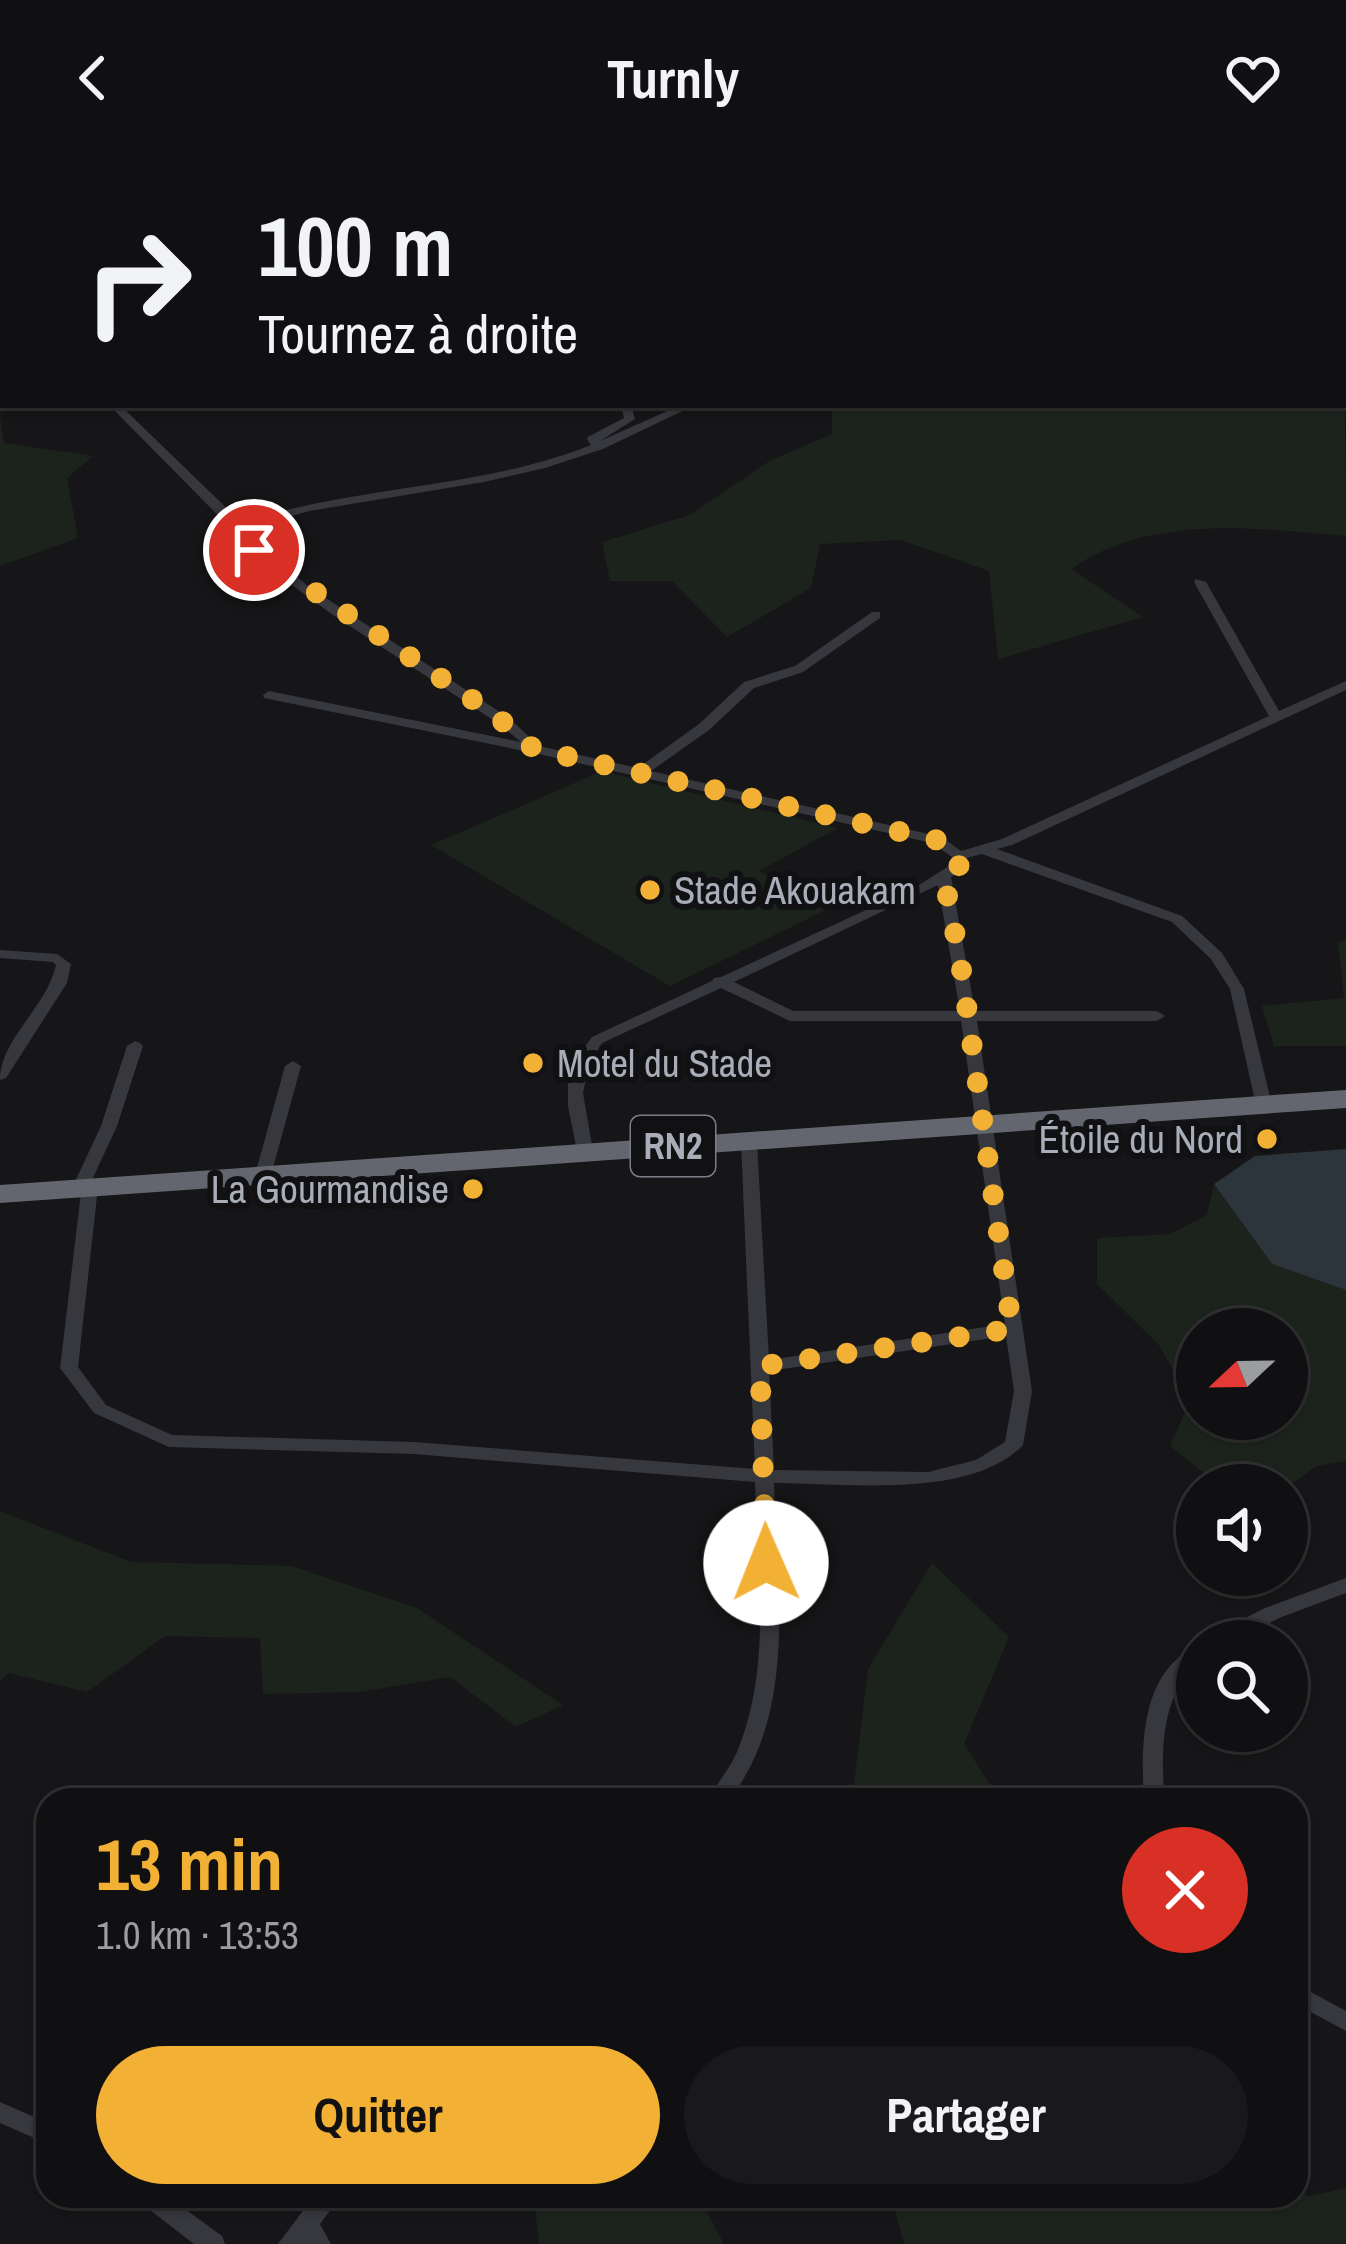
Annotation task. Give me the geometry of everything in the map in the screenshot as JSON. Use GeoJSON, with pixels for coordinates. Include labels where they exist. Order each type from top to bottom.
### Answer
{"type":"FeatureCollection","features":[{"type":"Feature","properties":{"kind":"highway","name":"RN2"},"geometry":{"type":"LineString","coordinates":[[0,1194],[1346,1100]]}},
{"type":"Feature","properties":{"kind":"street"},"geometry":{"type":"LineString","coordinates":[[117,408],[240,528],[266,560],[495,715],[534,749]]}},
{"type":"Feature","properties":{"kind":"street"},"geometry":{"type":"LineString","coordinates":[[599,448],[592,440],[629,419],[627,408]]}},
{"type":"Feature","properties":{"kind":"street"},"geometry":{"type":"LineString","coordinates":[[240,528],[351,500],[520,472],[599,448],[684,408]]}},
{"type":"Feature","properties":{"kind":"street"},"geometry":{"type":"LineString","coordinates":[[1200,582],[1274,714]]}},
{"type":"Feature","properties":{"kind":"street"},"geometry":{"type":"LineString","coordinates":[[640,773],[704,727],[749,685],[800,669],[876,616]]}},
{"type":"Feature","properties":{"kind":"street"},"geometry":{"type":"LineString","coordinates":[[269,695],[937,840],[959,856],[985,850],[1346,685]]}},
{"type":"Feature","properties":{"kind":"street"},"geometry":{"type":"LineString","coordinates":[[985,850],[1152,908],[1198,934],[1231,973],[1264,1105]]}},
{"type":"Feature","properties":{"kind":"street"},"geometry":{"type":"LineString","coordinates":[[585,1151],[573,1091],[579,1062],[597,1040],[944,878],[959,866],[959,856]]}},
{"type":"Feature","properties":{"kind":"street"},"geometry":{"type":"LineString","coordinates":[[135,1046],[85,1188],[69,1368],[100,1409],[170,1441],[415,1448],[765,1476],[928,1478],[956,1474],[1007,1453],[1020,1430],[1023,1391],[944,878]]}},
{"type":"Feature","properties":{"kind":"street"},"geometry":{"type":"LineString","coordinates":[[0,954],[57,958],[64,970],[0,1075]]}},
{"type":"Feature","properties":{"kind":"street"},"geometry":{"type":"LineString","coordinates":[[719,981],[790,1016],[1157,1016]]}},
{"type":"Feature","properties":{"kind":"street"},"geometry":{"type":"LineString","coordinates":[[263,1175],[293,1066]]}},
{"type":"Feature","properties":{"kind":"street"},"geometry":{"type":"LineString","coordinates":[[728,1788],[762,1701],[767,1650],[765,1476],[749,1142]]}},
{"type":"Feature","properties":{"kind":"street"},"geometry":{"type":"LineString","coordinates":[[760,1366],[1012,1329]]}},
{"type":"Feature","properties":{"kind":"street"},"geometry":{"type":"LineString","coordinates":[[1258,1620],[1346,1585]]}},
{"type":"Feature","properties":{"kind":"street"},"geometry":{"type":"LineString","coordinates":[[1153,1788],[1151,1758],[1162,1695],[1176,1679]]}},
{"type":"Feature","properties":{"kind":"street"},"geometry":{"type":"LineString","coordinates":[[1308,2000],[1346,2022]]}},
{"type":"Feature","properties":{"kind":"street"},"geometry":{"type":"LineString","coordinates":[[0,2112],[36,2128]]}},
{"type":"Feature","properties":{"kind":"street"},"geometry":{"type":"LineString","coordinates":[[165,2208],[213,2244]]}},
{"type":"Feature","properties":{"kind":"street"},"geometry":{"type":"LineString","coordinates":[[290,2244],[312,2234]]}},
{"type":"Feature","properties":{"kind":"shaded area"},"geometry":{"type":"Polygon","coordinates":[[[832,408],[1345,408],[1346,536],[1204,529],[1169,532],[1102,551],[1071,569],[1143,617],[998,659],[989,571],[901,540],[820,544],[811,588],[727,637],[672,581],[610,581],[602,542],[690,515],[771,460],[832,434],[832,408]]]}},
{"type":"Feature","properties":{"kind":"shaded area"},"geometry":{"type":"Polygon","coordinates":[[[0,417],[4,443],[93,456],[67,478],[78,538],[0,566],[0,417]]]}},
{"type":"Feature","properties":{"kind":"shaded area","name":"Stade Akouakam"},"geometry":{"type":"Polygon","coordinates":[[[602,771],[838,828],[759,871],[830,908],[670,986],[431,845],[602,771]]]}},
{"type":"Feature","properties":{"kind":"shaded area"},"geometry":{"type":"Polygon","coordinates":[[[1346,939],[1346,1046],[1274,1046],[1262,1006],[1344,998],[1338,942],[1346,939]]]}},
{"type":"Feature","properties":{"kind":"shaded area"},"geometry":{"type":"Polygon","coordinates":[[[1346,1149],[1346,1290],[1272,1264],[1214,1184],[1255,1156],[1346,1149]]]}},
{"type":"Feature","properties":{"kind":"shaded area"},"geometry":{"type":"Polygon","coordinates":[[[1214,1184],[1272,1264],[1346,1290],[1346,1461],[1308,1472],[1308,1464],[1193,1464],[1170,1446],[1176,1432],[1176,1440],[1308,1440],[1308,1308],[1176,1308],[1176,1376],[1159,1345],[1097,1284],[1097,1238],[1170,1234],[1207,1215],[1214,1184]]]}},
{"type":"Feature","properties":{"kind":"shaded area"},"geometry":{"type":"Polygon","coordinates":[[[0,1511],[131,1562],[292,1566],[417,1608],[563,1705],[516,1727],[450,1677],[360,1692],[263,1694],[260,1638],[165,1636],[87,1692],[9,1673],[0,1681],[0,1511]]]}},
{"type":"Feature","properties":{"kind":"shaded area"},"geometry":{"type":"Polygon","coordinates":[[[932,1563],[1009,1637],[964,1744],[989,1783],[1000,1788],[853,1788],[868,1669],[932,1563]]]}},
{"type":"Feature","properties":{"kind":"shaded area"},"geometry":{"type":"Polygon","coordinates":[[[1346,2188],[1346,2244],[904,2244],[894,2208],[1308,2208],[1310,2196],[1346,2188]]]}},
{"type":"Feature","properties":{"kind":"shaded area"},"geometry":{"type":"Polygon","coordinates":[[[535,2208],[705,2208],[724,2244],[539,2244],[535,2208]]]}},
{"type":"Feature","properties":{"kind":"place","name":"Stade Akouakam"},"geometry":{"type":"Point","coordinates":[650,890]}},
{"type":"Feature","properties":{"kind":"place","name":"Motel du Stade"},"geometry":{"type":"Point","coordinates":[533,1063]}},
{"type":"Feature","properties":{"kind":"place","name":"Étoile du Nord"},"geometry":{"type":"Point","coordinates":[1267,1139]}},
{"type":"Feature","properties":{"kind":"place","name":"La Gourmandise"},"geometry":{"type":"Point","coordinates":[473,1189]}},
{"type":"Feature","properties":{"kind":"route"},"geometry":{"type":"LineString","coordinates":[[254,550],[495,715],[534,749],[937,840],[959,856],[959,866],[944,878],[960,959],[1012,1329],[760,1366],[766,1563]]}}]}
